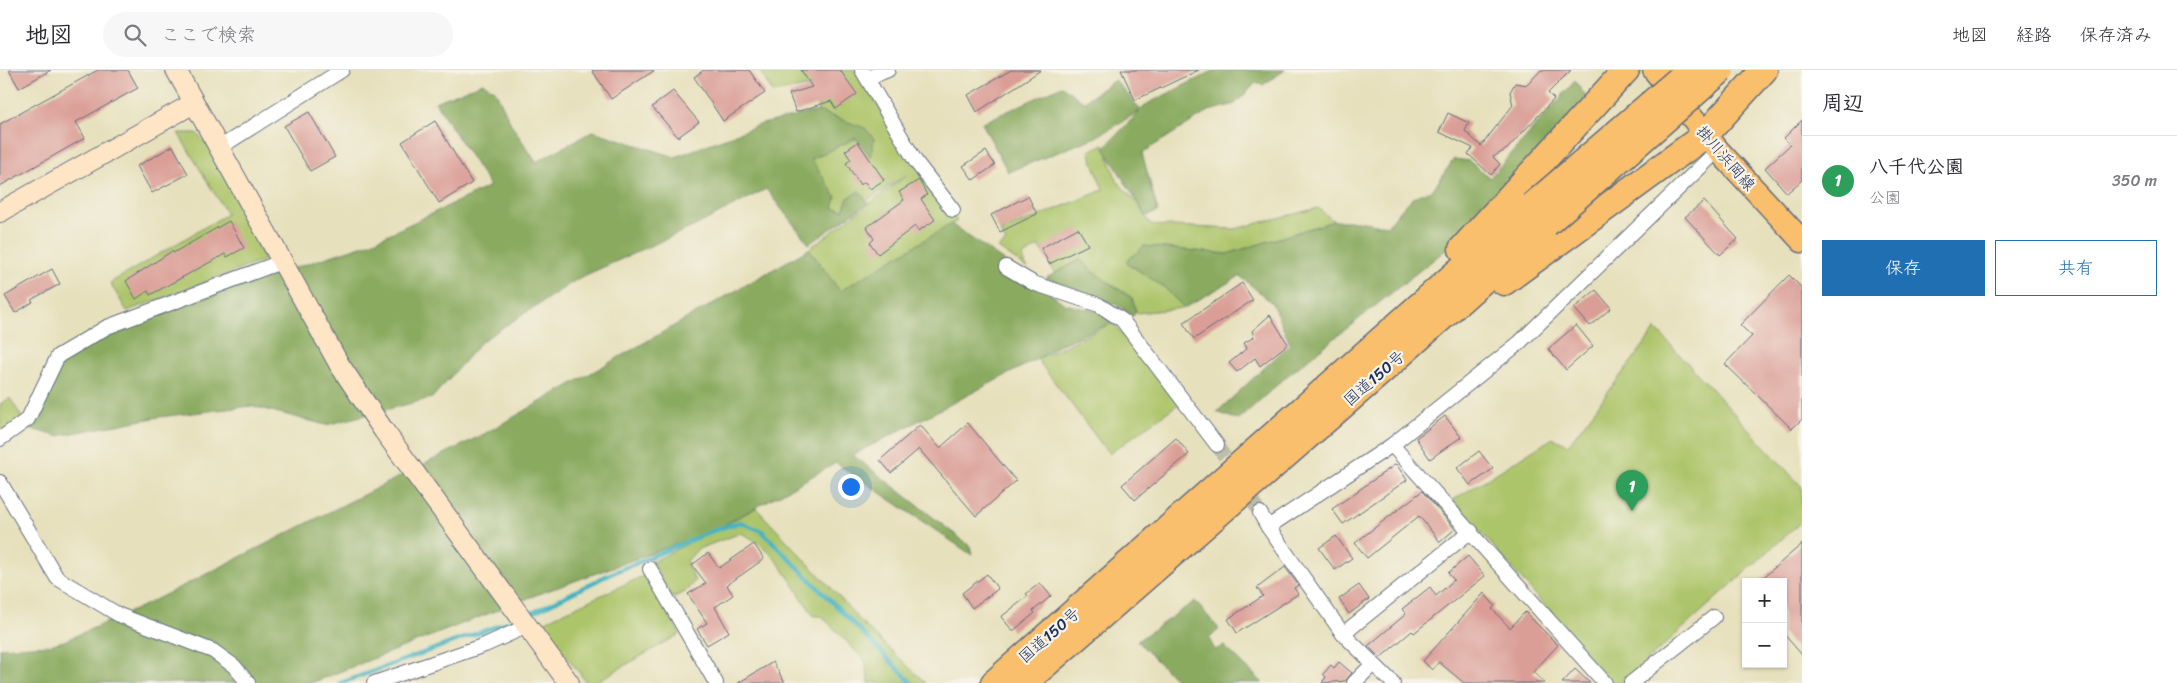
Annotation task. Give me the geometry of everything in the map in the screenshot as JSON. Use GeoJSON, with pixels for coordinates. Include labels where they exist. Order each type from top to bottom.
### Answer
{"type":"FeatureCollection","features":[{"type":"Feature","properties":{"kind":"highway"},"geometry":{"type":"LineString","coordinates":[[1372,347],[1626,70]]}},
{"type":"Feature","properties":{"kind":"highway","name":"国道150号"},"geometry":{"type":"LineString","coordinates":[[1024,683],[1384,370],[1539,215],[1690,70]]}},
{"type":"Feature","properties":{"kind":"highway","name":"国道150号"},"geometry":{"type":"LineString","coordinates":[[994,683],[1372,347],[1721,70]]}},
{"type":"Feature","properties":{"kind":"highway"},"geometry":{"type":"LineString","coordinates":[[1384,370],[1711,143],[1764,70]]}},
{"type":"Feature","properties":{"kind":"main road","name":"掛川浜岡線"},"geometry":{"type":"LineString","coordinates":[[1654,70],[1711,143],[1802,242]]}},
{"type":"Feature","properties":{"kind":"street"},"geometry":{"type":"LineString","coordinates":[[176,70],[339,364],[380,426],[569,683]]}},
{"type":"Feature","properties":{"kind":"street"},"geometry":{"type":"LineString","coordinates":[[219,148],[342,70]]}},
{"type":"Feature","properties":{"kind":"street"},"geometry":{"type":"LineString","coordinates":[[888,70],[865,74],[916,162],[953,210]]}},
{"type":"Feature","properties":{"kind":"street"},"geometry":{"type":"LineString","coordinates":[[0,212],[194,103]]}},
{"type":"Feature","properties":{"kind":"street"},"geometry":{"type":"LineString","coordinates":[[1268,527],[1392,445],[1519,343],[1711,143]]}},
{"type":"Feature","properties":{"kind":"street"},"geometry":{"type":"LineString","coordinates":[[0,439],[28,419],[58,356],[107,327],[281,262]]}},
{"type":"Feature","properties":{"kind":"street"},"geometry":{"type":"LineString","coordinates":[[1006,267],[1034,283],[1099,305],[1116,316],[1128,328],[1217,444]]}},
{"type":"Feature","properties":{"kind":"street"},"geometry":{"type":"LineString","coordinates":[[1392,445],[1471,531],[1605,683]]}},
{"type":"Feature","properties":{"kind":"street"},"geometry":{"type":"LineString","coordinates":[[0,482],[57,578],[119,615],[212,651],[234,666],[248,683]]}},
{"type":"Feature","properties":{"kind":"street"},"geometry":{"type":"LineString","coordinates":[[1260,513],[1343,634],[1372,665],[1393,683]]}},
{"type":"Feature","properties":{"kind":"street"},"geometry":{"type":"LineString","coordinates":[[1343,634],[1471,531]]}},
{"type":"Feature","properties":{"kind":"street"},"geometry":{"type":"LineString","coordinates":[[650,569],[716,683]]}},
{"type":"Feature","properties":{"kind":"street"},"geometry":{"type":"LineString","coordinates":[[1631,683],[1714,617]]}},
{"type":"Feature","properties":{"kind":"street"},"geometry":{"type":"LineString","coordinates":[[374,683],[485,644],[527,625]]}},
{"type":"Feature","properties":{"kind":"street"},"geometry":{"type":"LineString","coordinates":[[1354,683],[1372,665]]}},
{"type":"Feature","properties":{"kind":"green space"},"geometry":{"type":"Polygon","coordinates":[[[759,70],[855,70],[917,167],[957,221],[841,293],[809,249],[907,175],[866,201],[859,192],[848,198],[843,210],[833,208],[810,160],[856,138],[866,130],[818,111],[817,85],[773,93],[759,70]]]}},
{"type":"Feature","properties":{"kind":"green space"},"geometry":{"type":"Polygon","coordinates":[[[1215,70],[1285,70],[1263,85],[1256,83],[1235,104],[1209,111],[1142,153],[1158,212],[1146,216],[1104,148],[1140,111],[1096,137],[1008,172],[982,123],[1062,86],[1083,102],[1115,80],[1141,110],[1147,104],[1215,70]]]}},
{"type":"Feature","properties":{"kind":"green space"},"geometry":{"type":"Polygon","coordinates":[[[1575,81],[1589,101],[1443,252],[1287,376],[1238,420],[1217,412],[1290,344],[1272,303],[1240,276],[1184,308],[1165,288],[1126,262],[1144,246],[1227,254],[1334,221],[1358,221],[1387,226],[1412,199],[1425,192],[1431,192],[1454,159],[1469,161],[1490,178],[1575,81]]]}},
{"type":"Feature","properties":{"kind":"green space"},"geometry":{"type":"Polygon","coordinates":[[[483,83],[495,90],[511,124],[536,162],[593,131],[675,157],[762,124],[818,111],[865,128],[874,139],[871,157],[856,138],[811,159],[836,197],[833,208],[843,210],[848,198],[859,191],[868,203],[809,244],[766,189],[695,226],[579,278],[482,341],[432,398],[326,425],[252,406],[159,417],[57,436],[24,427],[70,349],[153,315],[370,243],[490,186],[435,102],[483,83]]]}},
{"type":"Feature","properties":{"kind":"green space"},"geometry":{"type":"Polygon","coordinates":[[[178,133],[197,133],[214,153],[265,260],[127,311],[110,283],[227,214],[178,133]]]}},
{"type":"Feature","properties":{"kind":"green space"},"geometry":{"type":"Polygon","coordinates":[[[1104,144],[1117,181],[1137,203],[1151,225],[1235,229],[1318,208],[1334,221],[1227,254],[1144,246],[1127,263],[1165,288],[1184,308],[1136,313],[1132,298],[1092,271],[1081,259],[1055,273],[1039,246],[1022,257],[1027,268],[998,248],[1006,242],[1000,232],[1103,190],[1089,151],[1104,144]]]}},
{"type":"Feature","properties":{"kind":"green space"},"geometry":{"type":"Polygon","coordinates":[[[951,224],[1065,304],[1104,313],[1111,323],[1059,345],[1037,359],[853,455],[970,546],[972,555],[836,463],[715,530],[536,595],[311,683],[0,683],[0,648],[49,645],[64,641],[141,607],[484,434],[809,249],[840,291],[951,224]]]}},
{"type":"Feature","properties":{"kind":"green space"},"geometry":{"type":"Polygon","coordinates":[[[1080,260],[1092,271],[1132,298],[1136,312],[1133,316],[1115,304],[1046,278],[1080,260]]]}},
{"type":"Feature","properties":{"kind":"green space"},"geometry":{"type":"Polygon","coordinates":[[[1113,323],[1181,402],[1109,454],[1037,359],[1113,323]]]}},
{"type":"Feature","properties":{"kind":"green space"},"geometry":{"type":"Polygon","coordinates":[[[1656,329],[1802,487],[1802,521],[1622,683],[1611,683],[1453,500],[1553,438],[1568,445],[1656,329]]]}},
{"type":"Feature","properties":{"kind":"green space"},"geometry":{"type":"Polygon","coordinates":[[[10,398],[23,419],[0,436],[0,404],[10,398]]]}},
{"type":"Feature","properties":{"kind":"green space"},"geometry":{"type":"Polygon","coordinates":[[[756,508],[865,626],[926,683],[869,683],[865,661],[822,616],[814,616],[791,580],[774,558],[754,540],[741,533],[698,549],[686,562],[695,581],[685,592],[672,598],[652,562],[756,508]]]}},
{"type":"Feature","properties":{"kind":"green space"},"geometry":{"type":"Polygon","coordinates":[[[645,575],[680,634],[594,683],[587,683],[541,623],[645,575]]]}},
{"type":"Feature","properties":{"kind":"green space"},"geometry":{"type":"Polygon","coordinates":[[[1195,601],[1219,629],[1209,639],[1215,650],[1224,646],[1263,683],[1179,683],[1137,641],[1195,601]]]}},
{"type":"Feature","properties":{"kind":"building"},"geometry":{"type":"Polygon","coordinates":[[[9,70],[51,70],[19,88],[9,70]]]}},
{"type":"Feature","properties":{"kind":"building"},"geometry":{"type":"Polygon","coordinates":[[[98,70],[128,70],[138,88],[76,122],[85,138],[0,186],[0,124],[98,70]]]}},
{"type":"Feature","properties":{"kind":"building"},"geometry":{"type":"Polygon","coordinates":[[[592,70],[655,70],[611,99],[592,70]]]}},
{"type":"Feature","properties":{"kind":"building"},"geometry":{"type":"Polygon","coordinates":[[[704,70],[749,70],[765,93],[723,121],[694,77],[704,70]]]}},
{"type":"Feature","properties":{"kind":"building"},"geometry":{"type":"Polygon","coordinates":[[[801,70],[840,70],[857,94],[836,109],[831,101],[796,112],[789,94],[812,87],[801,70]]]}},
{"type":"Feature","properties":{"kind":"building"},"geometry":{"type":"Polygon","coordinates":[[[1011,70],[1041,70],[977,112],[968,95],[1011,70]]]}},
{"type":"Feature","properties":{"kind":"building"},"geometry":{"type":"Polygon","coordinates":[[[1121,70],[1199,70],[1135,100],[1121,70]]]}},
{"type":"Feature","properties":{"kind":"building"},"geometry":{"type":"Polygon","coordinates":[[[1541,70],[1571,70],[1548,93],[1554,99],[1507,149],[1493,157],[1500,164],[1491,175],[1468,154],[1473,148],[1439,132],[1448,113],[1469,123],[1465,131],[1481,146],[1513,105],[1510,92],[1515,83],[1527,85],[1541,70]]]}},
{"type":"Feature","properties":{"kind":"building"},"geometry":{"type":"Polygon","coordinates":[[[673,91],[699,122],[678,137],[652,107],[673,91]]]}},
{"type":"Feature","properties":{"kind":"building"},"geometry":{"type":"Polygon","coordinates":[[[309,112],[335,157],[310,171],[284,126],[309,112]]]}},
{"type":"Feature","properties":{"kind":"building"},"geometry":{"type":"Polygon","coordinates":[[[1802,120],[1802,180],[1787,193],[1765,168],[1790,145],[1784,138],[1802,120]]]}},
{"type":"Feature","properties":{"kind":"building"},"geometry":{"type":"Polygon","coordinates":[[[435,121],[472,183],[439,203],[402,142],[435,121]]]}},
{"type":"Feature","properties":{"kind":"building"},"geometry":{"type":"Polygon","coordinates":[[[858,142],[884,180],[870,189],[865,182],[860,185],[846,163],[851,160],[845,151],[858,142]]]}},
{"type":"Feature","properties":{"kind":"building"},"geometry":{"type":"Polygon","coordinates":[[[173,146],[188,174],[152,193],[137,166],[173,146]]]}},
{"type":"Feature","properties":{"kind":"building"},"geometry":{"type":"Polygon","coordinates":[[[986,151],[995,165],[973,180],[963,166],[986,151]]]}},
{"type":"Feature","properties":{"kind":"building"},"geometry":{"type":"Polygon","coordinates":[[[919,180],[927,195],[921,199],[935,220],[918,231],[915,226],[878,254],[870,243],[874,239],[867,227],[904,200],[899,192],[919,180]]]}},
{"type":"Feature","properties":{"kind":"building"},"geometry":{"type":"Polygon","coordinates":[[[1028,196],[1037,214],[1000,232],[991,215],[1028,196]]]}},
{"type":"Feature","properties":{"kind":"building"},"geometry":{"type":"Polygon","coordinates":[[[1704,201],[1738,239],[1720,255],[1685,217],[1704,201]]]}},
{"type":"Feature","properties":{"kind":"building"},"geometry":{"type":"Polygon","coordinates":[[[229,221],[244,248],[227,257],[225,254],[150,295],[148,291],[136,299],[126,281],[172,251],[173,253],[229,221]]]}},
{"type":"Feature","properties":{"kind":"building"},"geometry":{"type":"Polygon","coordinates":[[[1078,228],[1088,245],[1049,264],[1041,248],[1078,228]]]}},
{"type":"Feature","properties":{"kind":"building"},"geometry":{"type":"Polygon","coordinates":[[[52,269],[60,284],[31,300],[33,302],[15,313],[5,296],[52,269]]]}},
{"type":"Feature","properties":{"kind":"building"},"geometry":{"type":"Polygon","coordinates":[[[1789,275],[1802,288],[1802,419],[1792,429],[1725,364],[1752,336],[1740,325],[1789,275]]]}},
{"type":"Feature","properties":{"kind":"building"},"geometry":{"type":"Polygon","coordinates":[[[1242,283],[1253,300],[1194,339],[1183,323],[1242,283]]]}},
{"type":"Feature","properties":{"kind":"building"},"geometry":{"type":"Polygon","coordinates":[[[1596,290],[1611,308],[1590,326],[1574,308],[1596,290]]]}},
{"type":"Feature","properties":{"kind":"building"},"geometry":{"type":"Polygon","coordinates":[[[1270,315],[1288,344],[1260,366],[1255,358],[1237,372],[1229,363],[1247,348],[1244,343],[1254,337],[1252,331],[1270,315]]]}},
{"type":"Feature","properties":{"kind":"building"},"geometry":{"type":"Polygon","coordinates":[[[1576,325],[1593,346],[1566,370],[1548,349],[1576,325]]]}},
{"type":"Feature","properties":{"kind":"building"},"geometry":{"type":"Polygon","coordinates":[[[1445,416],[1461,437],[1430,459],[1416,438],[1445,416]]]}},
{"type":"Feature","properties":{"kind":"building"},"geometry":{"type":"Polygon","coordinates":[[[968,423],[1016,481],[976,516],[919,449],[891,473],[880,460],[920,425],[940,448],[968,423]]]}},
{"type":"Feature","properties":{"kind":"building"},"geometry":{"type":"Polygon","coordinates":[[[1176,438],[1189,454],[1135,500],[1122,485],[1176,438]]]}},
{"type":"Feature","properties":{"kind":"building"},"geometry":{"type":"Polygon","coordinates":[[[1479,451],[1493,469],[1470,485],[1457,468],[1479,451]]]}},
{"type":"Feature","properties":{"kind":"building"},"geometry":{"type":"Polygon","coordinates":[[[1396,464],[1407,480],[1343,524],[1332,509],[1396,464]]]}},
{"type":"Feature","properties":{"kind":"building"},"geometry":{"type":"Polygon","coordinates":[[[1422,491],[1455,529],[1440,542],[1419,516],[1367,558],[1355,543],[1422,491]]]}},
{"type":"Feature","properties":{"kind":"building"},"geometry":{"type":"Polygon","coordinates":[[[1336,536],[1352,558],[1335,570],[1319,548],[1336,536]]]}},
{"type":"Feature","properties":{"kind":"building"},"geometry":{"type":"Polygon","coordinates":[[[754,544],[764,559],[727,585],[733,595],[715,607],[729,632],[707,645],[697,629],[707,623],[688,594],[706,583],[692,565],[708,553],[719,568],[754,544]]]}},
{"type":"Feature","properties":{"kind":"building"},"geometry":{"type":"Polygon","coordinates":[[[1802,544],[1802,655],[1787,638],[1787,578],[1763,578],[1802,544]]]}},
{"type":"Feature","properties":{"kind":"building"},"geometry":{"type":"Polygon","coordinates":[[[1468,556],[1485,576],[1414,633],[1412,631],[1380,658],[1368,646],[1406,614],[1402,609],[1430,587],[1436,596],[1454,580],[1448,573],[1468,556]]]}},
{"type":"Feature","properties":{"kind":"building"},"geometry":{"type":"Polygon","coordinates":[[[1285,567],[1298,585],[1294,588],[1298,594],[1237,633],[1228,619],[1263,596],[1257,588],[1285,567]]]}},
{"type":"Feature","properties":{"kind":"building"},"geometry":{"type":"Polygon","coordinates":[[[987,574],[998,589],[972,608],[962,593],[987,574]]]}},
{"type":"Feature","properties":{"kind":"building"},"geometry":{"type":"Polygon","coordinates":[[[1040,583],[1051,596],[1033,611],[1035,613],[1013,631],[1001,617],[1028,596],[1026,594],[1040,583]]]}},
{"type":"Feature","properties":{"kind":"building"},"geometry":{"type":"Polygon","coordinates":[[[1359,585],[1369,599],[1349,614],[1339,599],[1359,585]]]}},
{"type":"Feature","properties":{"kind":"building"},"geometry":{"type":"Polygon","coordinates":[[[1484,593],[1495,606],[1492,609],[1510,628],[1525,612],[1558,645],[1533,672],[1545,683],[1464,683],[1439,662],[1432,670],[1423,661],[1484,593]]]}},
{"type":"Feature","properties":{"kind":"building"},"geometry":{"type":"Polygon","coordinates":[[[773,662],[785,683],[738,683],[773,662]]]}},
{"type":"Feature","properties":{"kind":"building"},"geometry":{"type":"Polygon","coordinates":[[[1339,662],[1352,673],[1345,681],[1322,683],[1326,677],[1323,674],[1331,665],[1334,668],[1339,662]]]}},
{"type":"Feature","properties":{"kind":"building"},"geometry":{"type":"Polygon","coordinates":[[[1575,669],[1590,683],[1562,683],[1575,669]]]}},
{"type":"Feature","properties":{"kind":"waterway"},"geometry":{"type":"LineString","coordinates":[[526,616],[608,575],[715,530],[740,522],[762,531],[912,683]]}},
{"type":"Feature","properties":{"kind":"waterway"},"geometry":{"type":"LineString","coordinates":[[341,683],[516,619]]}},
{"type":"Feature","properties":{"kind":"tunnel"},"geometry":{"type":"LineString","coordinates":[[1217,445],[1260,513]]}},
{"type":"Feature","properties":{"kind":"place","name":"八千代公園"},"geometry":{"type":"Point","coordinates":[1632,511]}}]}
